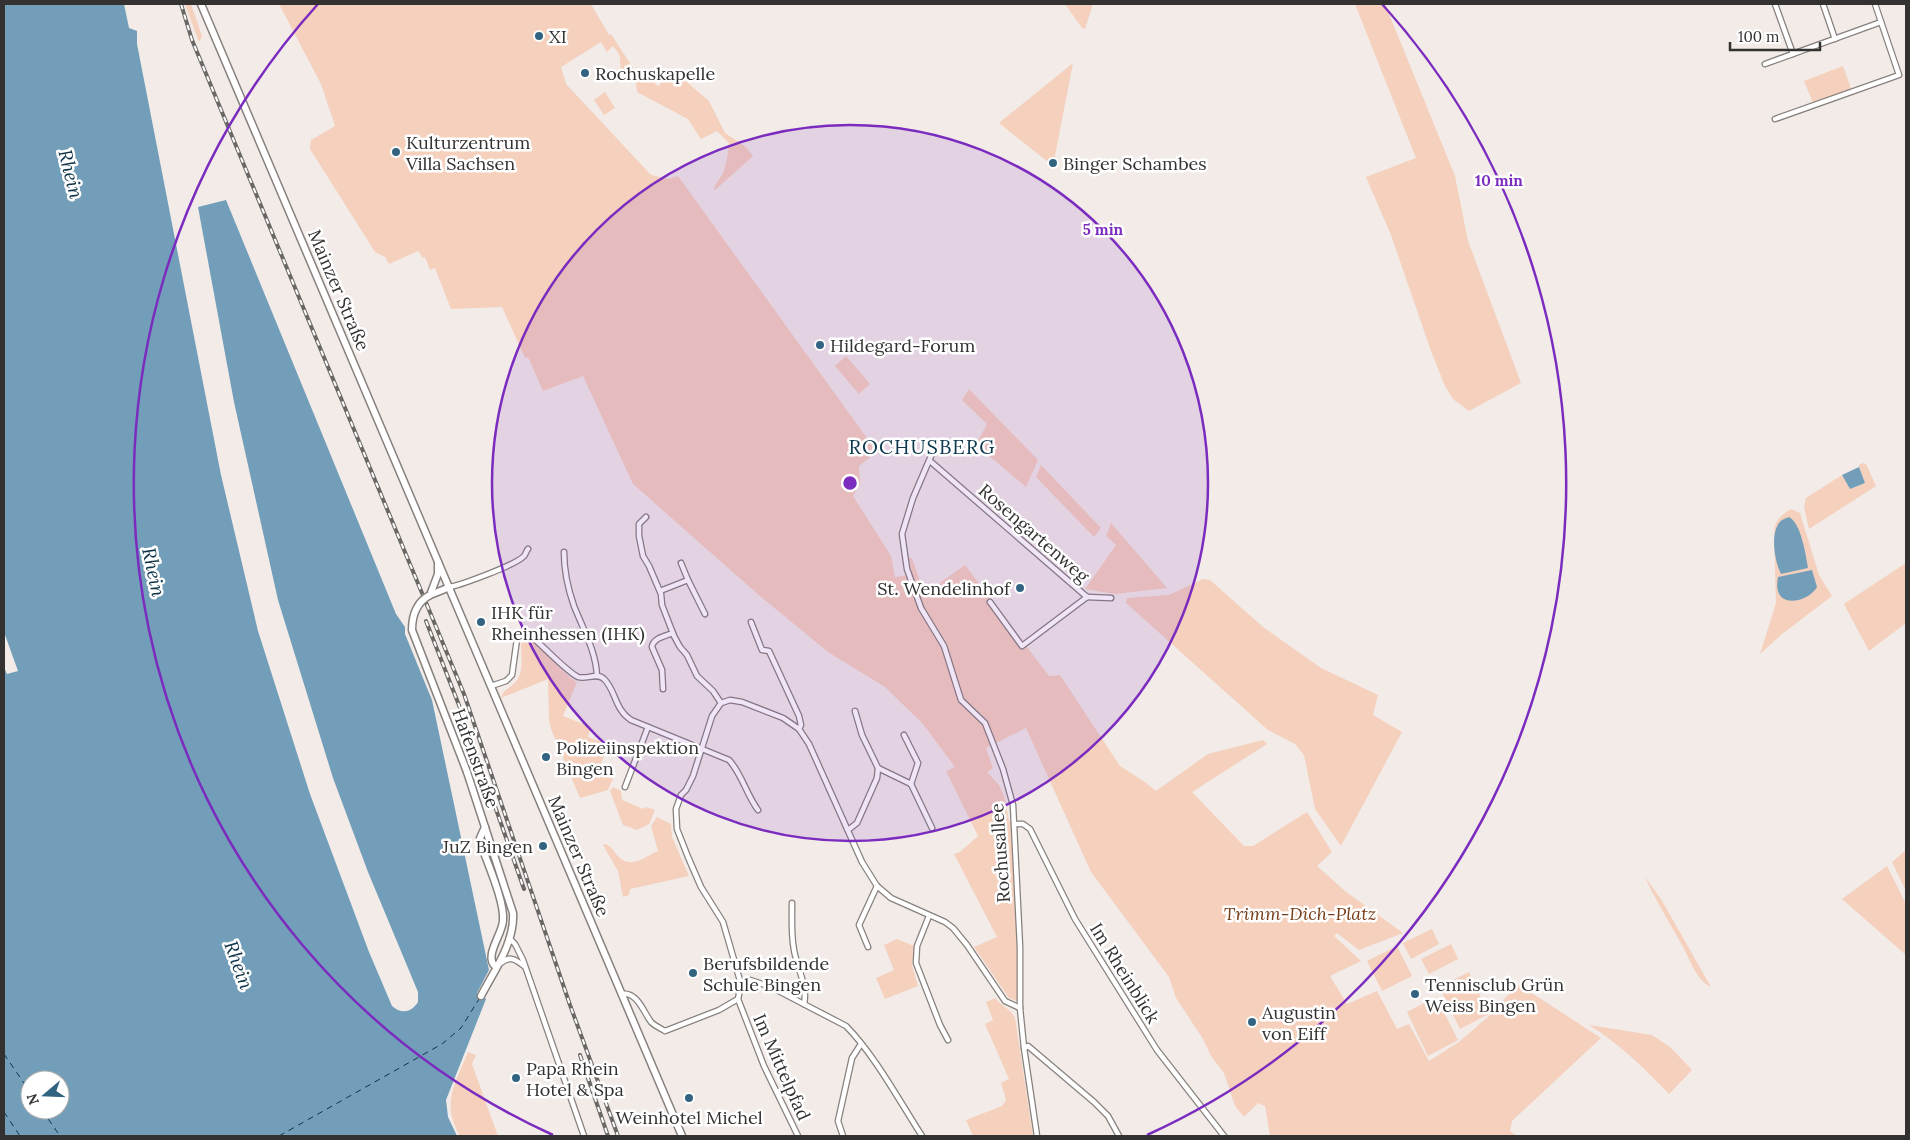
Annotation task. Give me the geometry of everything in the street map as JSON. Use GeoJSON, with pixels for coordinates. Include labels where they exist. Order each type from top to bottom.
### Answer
{"type":"FeatureCollection","features":[{"type":"Feature","properties":{"kind":"main road","name":"Mainzer Straße"},"geometry":{"type":"LineString","coordinates":[[201,4],[682,1136]]}},
{"type":"Feature","properties":{"kind":"main road","name":"Hafenstraße"},"geometry":{"type":"LineString","coordinates":[[430,595],[438,574],[438,561]]}},
{"type":"Feature","properties":{"kind":"main road","name":"Hafenstraße"},"geometry":{"type":"LineString","coordinates":[[450,587],[425,598],[414,612],[412,630],[467,772],[512,905],[514,920],[509,938],[481,996]]}},
{"type":"Feature","properties":{"kind":"main road"},"geometry":{"type":"LineString","coordinates":[[485,827],[480,842],[502,904],[504,916],[501,933],[491,954],[493,964],[496,967]]}},
{"type":"Feature","properties":{"kind":"street"},"geometry":{"type":"LineString","coordinates":[[1775,4],[1793,54]]}},
{"type":"Feature","properties":{"kind":"street"},"geometry":{"type":"LineString","coordinates":[[1823,4],[1835,39]]}},
{"type":"Feature","properties":{"kind":"street"},"geometry":{"type":"LineString","coordinates":[[1775,119],[1899,75],[1875,4]]}},
{"type":"Feature","properties":{"kind":"street"},"geometry":{"type":"LineString","coordinates":[[1765,64],[1881,22]]}},
{"type":"Feature","properties":{"kind":"street","name":"Rochusallee"},"geometry":{"type":"LineString","coordinates":[[934,449],[902,534],[907,568],[921,608],[944,646],[961,700],[985,724],[1003,770],[1013,805],[1020,947],[1020,1008],[1037,1136]]}},
{"type":"Feature","properties":{"kind":"street","name":"Rosengartenweg"},"geometry":{"type":"LineString","coordinates":[[930,461],[1087,597],[1022,646],[990,602]]}},
{"type":"Feature","properties":{"kind":"street"},"geometry":{"type":"LineString","coordinates":[[646,518],[639,524],[643,556],[660,592],[662,605],[673,633],[697,676],[713,691],[722,703],[730,700],[742,702],[783,718],[799,729],[809,744],[865,868],[877,886],[891,898],[945,922],[958,933],[1005,1001],[1020,1008]]}},
{"type":"Feature","properties":{"kind":"street"},"geometry":{"type":"LineString","coordinates":[[450,587],[460,585],[512,563],[524,557],[528,549]]}},
{"type":"Feature","properties":{"kind":"street"},"geometry":{"type":"LineString","coordinates":[[564,552],[564,566],[572,598],[595,660],[598,676]]}},
{"type":"Feature","properties":{"kind":"street"},"geometry":{"type":"LineString","coordinates":[[681,563],[705,614]]}},
{"type":"Feature","properties":{"kind":"street"},"geometry":{"type":"LineString","coordinates":[[660,592],[688,580]]}},
{"type":"Feature","properties":{"kind":"street"},"geometry":{"type":"LineString","coordinates":[[1087,597],[1110,598]]}},
{"type":"Feature","properties":{"kind":"street"},"geometry":{"type":"LineString","coordinates":[[751,622],[762,650],[770,651],[799,716],[801,725],[799,729]]}},
{"type":"Feature","properties":{"kind":"street"},"geometry":{"type":"LineString","coordinates":[[662,689],[662,670],[652,643],[673,633]]}},
{"type":"Feature","properties":{"kind":"street"},"geometry":{"type":"LineString","coordinates":[[491,686],[506,681],[512,675],[515,664],[516,642],[519,636],[531,636],[575,675],[585,678],[598,676],[604,679],[624,715],[728,760],[738,773],[751,801],[758,810]]}},
{"type":"Feature","properties":{"kind":"street","name":"Im Mittelpfad"},"geometry":{"type":"LineString","coordinates":[[722,703],[712,716],[689,785],[677,803],[676,816],[679,836],[695,873],[723,922],[741,984],[738,999],[764,1066],[798,1136]]}},
{"type":"Feature","properties":{"kind":"street"},"geometry":{"type":"LineString","coordinates":[[848,830],[857,823],[877,778],[878,768],[862,735],[855,711]]}},
{"type":"Feature","properties":{"kind":"street"},"geometry":{"type":"LineString","coordinates":[[625,787],[648,727]]}},
{"type":"Feature","properties":{"kind":"street"},"geometry":{"type":"LineString","coordinates":[[904,735],[918,763],[911,784]]}},
{"type":"Feature","properties":{"kind":"street"},"geometry":{"type":"LineString","coordinates":[[878,768],[911,784],[932,828]]}},
{"type":"Feature","properties":{"kind":"street","name":"Im Rheinblick"},"geometry":{"type":"LineString","coordinates":[[1014,824],[1023,824],[1030,829],[1075,919],[1157,1050],[1224,1136]]}},
{"type":"Feature","properties":{"kind":"street"},"geometry":{"type":"LineString","coordinates":[[868,947],[860,925],[877,886]]}},
{"type":"Feature","properties":{"kind":"street"},"geometry":{"type":"LineString","coordinates":[[792,903],[792,942],[805,991],[804,1004]]}},
{"type":"Feature","properties":{"kind":"street"},"geometry":{"type":"LineString","coordinates":[[929,916],[917,946],[916,963],[940,1025],[948,1040]]}},
{"type":"Feature","properties":{"kind":"street"},"geometry":{"type":"LineString","coordinates":[[509,938],[515,944],[525,967],[584,1136]]}},
{"type":"Feature","properties":{"kind":"street"},"geometry":{"type":"LineString","coordinates":[[496,967],[505,959],[510,958],[515,959],[525,967]]}},
{"type":"Feature","properties":{"kind":"street"},"geometry":{"type":"LineString","coordinates":[[741,984],[748,980],[756,981],[846,1026],[881,1072],[922,1136]]}},
{"type":"Feature","properties":{"kind":"street"},"geometry":{"type":"LineString","coordinates":[[621,994],[625,993],[634,996],[652,1023],[665,1030],[719,1010],[738,999]]}},
{"type":"Feature","properties":{"kind":"street"},"geometry":{"type":"LineString","coordinates":[[843,1136],[838,1121],[852,1058],[861,1044]]}},
{"type":"Feature","properties":{"kind":"street"},"geometry":{"type":"LineString","coordinates":[[1024,1048],[1028,1046],[1094,1102],[1108,1116],[1119,1136]]}},
{"type":"Feature","properties":{"kind":"green space"},"geometry":{"type":"Polygon","coordinates":[[[185,4],[191,4],[202,36],[199,42],[185,4]]]}},
{"type":"Feature","properties":{"kind":"green space","name":"Trimm-Dich-Platz"},"geometry":{"type":"Polygon","coordinates":[[[279,4],[591,4],[609,35],[611,34],[633,68],[631,83],[620,68],[620,56],[617,51],[613,46],[607,52],[601,42],[561,67],[566,84],[651,175],[668,179],[678,176],[877,452],[859,466],[860,484],[853,496],[891,556],[895,577],[912,575],[909,558],[912,558],[924,593],[932,594],[941,582],[965,565],[1049,676],[1060,675],[1120,766],[1156,791],[1208,754],[1263,740],[1267,744],[1192,792],[1244,846],[1253,846],[1307,812],[1332,852],[1317,866],[1345,891],[1403,933],[1359,950],[1337,933],[1334,936],[1361,961],[1330,976],[1347,1004],[1377,991],[1397,1029],[1409,1024],[1429,1061],[1459,1042],[1489,1016],[1518,984],[1601,1038],[1512,1121],[1510,1131],[1517,1136],[1270,1136],[1265,1106],[1258,1103],[1244,1117],[1235,1106],[1224,1073],[1211,1056],[1203,1039],[1176,998],[1169,977],[1091,872],[1026,728],[986,748],[993,768],[987,772],[999,785],[1004,796],[1011,830],[1018,948],[1017,1001],[1009,998],[974,947],[997,937],[954,854],[960,852],[978,836],[946,771],[955,767],[923,724],[885,687],[828,652],[761,597],[633,484],[583,376],[543,391],[528,357],[525,358],[502,307],[451,309],[435,268],[430,270],[425,257],[423,258],[418,251],[389,264],[385,257],[375,252],[310,149],[311,140],[335,126],[321,84],[279,4]]]}},
{"type":"Feature","properties":{"kind":"green space"},"geometry":{"type":"Polygon","coordinates":[[[1065,4],[1093,4],[1085,29],[1082,28],[1065,4]]]}},
{"type":"Feature","properties":{"kind":"green space"},"geometry":{"type":"Polygon","coordinates":[[[1355,4],[1385,4],[1455,176],[1468,241],[1521,383],[1469,411],[1453,399],[1445,386],[1391,235],[1366,177],[1416,158],[1355,4]]]}},
{"type":"Feature","properties":{"kind":"green space"},"geometry":{"type":"Polygon","coordinates":[[[1073,63],[1053,166],[999,123],[1073,63]]]}},
{"type":"Feature","properties":{"kind":"green space"},"geometry":{"type":"Polygon","coordinates":[[[1843,66],[1851,89],[1813,103],[1804,81],[1843,66]]]}},
{"type":"Feature","properties":{"kind":"green space"},"geometry":{"type":"Polygon","coordinates":[[[639,71],[658,86],[670,74],[675,72],[709,101],[725,133],[746,147],[753,156],[714,191],[724,169],[729,143],[717,131],[701,139],[688,119],[637,92],[636,83],[639,71]]]}},
{"type":"Feature","properties":{"kind":"green space"},"geometry":{"type":"Polygon","coordinates":[[[605,92],[615,108],[604,115],[594,100],[605,92]]]}},
{"type":"Feature","properties":{"kind":"green space"},"geometry":{"type":"Polygon","coordinates":[[[846,356],[870,384],[859,394],[835,366],[846,356]]]}},
{"type":"Feature","properties":{"kind":"green space"},"geometry":{"type":"Polygon","coordinates":[[[969,389],[1038,460],[1026,487],[976,445],[987,424],[962,400],[969,389]]]}},
{"type":"Feature","properties":{"kind":"green space"},"geometry":{"type":"Polygon","coordinates":[[[1863,463],[1866,464],[1876,486],[1809,529],[1804,507],[1806,498],[1842,475],[1850,489],[1865,483],[1859,467],[1863,463]]]}},
{"type":"Feature","properties":{"kind":"green space"},"geometry":{"type":"Polygon","coordinates":[[[1041,465],[1101,528],[1094,537],[1036,477],[1041,465]]]}},
{"type":"Feature","properties":{"kind":"green space"},"geometry":{"type":"Polygon","coordinates":[[[1791,509],[1800,513],[1819,575],[1832,596],[1782,634],[1760,654],[1776,603],[1774,533],[1779,519],[1791,509]]]}},
{"type":"Feature","properties":{"kind":"green space"},"geometry":{"type":"Polygon","coordinates":[[[1111,523],[1167,588],[1115,594],[1085,589],[1116,545],[1106,536],[1111,523]]]}},
{"type":"Feature","properties":{"kind":"green space"},"geometry":{"type":"Polygon","coordinates":[[[1906,563],[1906,623],[1869,651],[1844,604],[1906,563]]]}},
{"type":"Feature","properties":{"kind":"green space"},"geometry":{"type":"Polygon","coordinates":[[[1203,579],[1210,580],[1263,627],[1321,668],[1378,695],[1373,715],[1402,732],[1341,846],[1315,809],[1304,755],[1295,744],[1268,730],[1126,603],[1127,598],[1169,595],[1203,579]]]}},
{"type":"Feature","properties":{"kind":"green space"},"geometry":{"type":"Polygon","coordinates":[[[526,640],[538,646],[577,682],[563,716],[591,727],[588,737],[609,745],[597,772],[613,779],[608,790],[580,798],[551,729],[548,679],[501,698],[515,683],[521,672],[521,644],[526,640]]]}},
{"type":"Feature","properties":{"kind":"green space"},"geometry":{"type":"Polygon","coordinates":[[[613,787],[621,791],[622,800],[643,809],[646,807],[655,810],[649,824],[637,830],[623,825],[610,791],[613,787]]]}},
{"type":"Feature","properties":{"kind":"green space"},"geometry":{"type":"Polygon","coordinates":[[[657,817],[671,824],[672,837],[689,876],[630,889],[629,895],[623,897],[618,871],[603,845],[605,844],[612,848],[626,862],[637,861],[658,851],[651,826],[657,817]]]}},
{"type":"Feature","properties":{"kind":"green space"},"geometry":{"type":"Polygon","coordinates":[[[1906,850],[1906,891],[1892,862],[1906,850]]]}},
{"type":"Feature","properties":{"kind":"green space"},"geometry":{"type":"Polygon","coordinates":[[[1887,866],[1906,904],[1906,955],[1842,899],[1887,866]]]}},
{"type":"Feature","properties":{"kind":"green space"},"geometry":{"type":"Polygon","coordinates":[[[1644,876],[1661,899],[1711,987],[1701,979],[1694,969],[1644,876]]]}},
{"type":"Feature","properties":{"kind":"green space"},"geometry":{"type":"Polygon","coordinates":[[[1432,929],[1439,944],[1411,959],[1403,943],[1432,929]]]}},
{"type":"Feature","properties":{"kind":"green space"},"geometry":{"type":"Polygon","coordinates":[[[897,939],[914,946],[912,965],[918,986],[885,999],[876,978],[894,970],[884,945],[897,939]]]}},
{"type":"Feature","properties":{"kind":"green space"},"geometry":{"type":"Polygon","coordinates":[[[1451,944],[1458,959],[1429,974],[1421,959],[1451,944]]]}},
{"type":"Feature","properties":{"kind":"green space"},"geometry":{"type":"Polygon","coordinates":[[[1397,946],[1412,976],[1382,991],[1367,961],[1397,946]]]}},
{"type":"Feature","properties":{"kind":"green space"},"geometry":{"type":"Polygon","coordinates":[[[1469,972],[1489,1014],[1460,1029],[1439,987],[1469,972]]]}},
{"type":"Feature","properties":{"kind":"green space"},"geometry":{"type":"Polygon","coordinates":[[[1436,997],[1458,1040],[1428,1056],[1407,1012],[1436,997]]]}},
{"type":"Feature","properties":{"kind":"green space"},"geometry":{"type":"Polygon","coordinates":[[[995,998],[1015,1018],[1033,1136],[973,1136],[966,1120],[1002,1106],[1006,1100],[1001,1083],[1009,1079],[985,1024],[993,1020],[986,1002],[995,998]]]}},
{"type":"Feature","properties":{"kind":"green space"},"geometry":{"type":"Polygon","coordinates":[[[1589,1025],[1652,1035],[1670,1047],[1692,1070],[1669,1094],[1621,1048],[1589,1025]]]}},
{"type":"Feature","properties":{"kind":"green space"},"geometry":{"type":"Polygon","coordinates":[[[468,1052],[476,1055],[472,1064],[498,1136],[460,1136],[454,1124],[451,1113],[452,1094],[468,1052]]]}},
{"type":"Feature","properties":{"kind":"water","name":"Rhein"},"geometry":{"type":"Polygon","coordinates":[[[4,4],[124,4],[129,28],[137,31],[137,44],[221,475],[258,631],[310,794],[369,952],[392,1006],[402,1011],[409,1010],[415,1006],[418,1002],[418,992],[368,872],[333,778],[278,600],[234,402],[198,207],[226,200],[396,614],[405,627],[405,634],[432,700],[489,970],[477,993],[486,999],[446,1100],[448,1117],[457,1136],[4,1136],[4,667],[7,674],[18,671],[4,632],[4,4]]]}},
{"type":"Feature","properties":{"kind":"water"},"geometry":{"type":"Polygon","coordinates":[[[1859,467],[1865,483],[1850,489],[1842,475],[1859,467]]]}},
{"type":"Feature","properties":{"kind":"water"},"geometry":{"type":"Polygon","coordinates":[[[1789,517],[1800,532],[1808,568],[1781,574],[1775,556],[1774,542],[1776,528],[1779,523],[1789,517]]]}},
{"type":"Feature","properties":{"kind":"water"},"geometry":{"type":"Polygon","coordinates":[[[1812,570],[1817,587],[1807,597],[1792,601],[1785,600],[1780,595],[1777,588],[1778,577],[1812,570]]]}},
{"type":"Feature","properties":{"kind":"ferry route"},"geometry":{"type":"LineString","coordinates":[[279,1136],[442,1044],[461,1028],[479,999]]}},
{"type":"Feature","properties":{"kind":"ferry route"},"geometry":{"type":"LineString","coordinates":[[4,1054],[20,1077]]}},
{"type":"Feature","properties":{"kind":"ferry route"},"geometry":{"type":"LineString","coordinates":[[4,1112],[20,1136]]}},
{"type":"Feature","properties":{"kind":"ferry route"},"geometry":{"type":"LineString","coordinates":[[49,1120],[60,1136]]}},
{"type":"Feature","properties":{"kind":"railway"},"geometry":{"type":"LineString","coordinates":[[181,4],[192,40],[464,694],[570,1005],[618,1136]]}},
{"type":"Feature","properties":{"kind":"railway"},"geometry":{"type":"LineString","coordinates":[[426,621],[464,718],[524,889]]}},
{"type":"Feature","properties":{"kind":"railway"},"geometry":{"type":"LineString","coordinates":[[580,1055],[608,1136]]}},
{"type":"Feature","properties":{"kind":"place","name":"XI"},"geometry":{"type":"Point","coordinates":[539,36]}},
{"type":"Feature","properties":{"kind":"place","name":"Rochuskapelle"},"geometry":{"type":"Point","coordinates":[585,73]}},
{"type":"Feature","properties":{"kind":"place","name":"Kulturzentrum Villa Sachsen"},"geometry":{"type":"Point","coordinates":[396,152]}},
{"type":"Feature","properties":{"kind":"place","name":"Binger Schambes"},"geometry":{"type":"Point","coordinates":[1053,163]}},
{"type":"Feature","properties":{"kind":"place","name":"Hildegard-Forum"},"geometry":{"type":"Point","coordinates":[820,345]}},
{"type":"Feature","properties":{"kind":"place","name":"St. Wendelinhof"},"geometry":{"type":"Point","coordinates":[1020,588]}},
{"type":"Feature","properties":{"kind":"place","name":"IHK für Rheinhessen (IHK)"},"geometry":{"type":"Point","coordinates":[481,622]}},
{"type":"Feature","properties":{"kind":"place","name":"Polizeiinspektion Bingen"},"geometry":{"type":"Point","coordinates":[546,757]}},
{"type":"Feature","properties":{"kind":"place","name":"JuZ Bingen"},"geometry":{"type":"Point","coordinates":[543,846]}},
{"type":"Feature","properties":{"kind":"place","name":"Berufsbildende Schule Bingen"},"geometry":{"type":"Point","coordinates":[693,973]}},
{"type":"Feature","properties":{"kind":"place","name":"Tennisclub Grün Weiss Bingen"},"geometry":{"type":"Point","coordinates":[1415,994]}},
{"type":"Feature","properties":{"kind":"place","name":"Augustin von Eiff"},"geometry":{"type":"Point","coordinates":[1252,1022]}},
{"type":"Feature","properties":{"kind":"place","name":"Papa Rhein Hotel & Spa"},"geometry":{"type":"Point","coordinates":[516,1078]}},
{"type":"Feature","properties":{"kind":"place","name":"Weinhotel Michel"},"geometry":{"type":"Point","coordinates":[689,1098]}},
{"type":"Feature","properties":{"kind":"district","name":"ROCHUSBERG"},"geometry":{"type":"Point","coordinates":[922,446]}}]}
